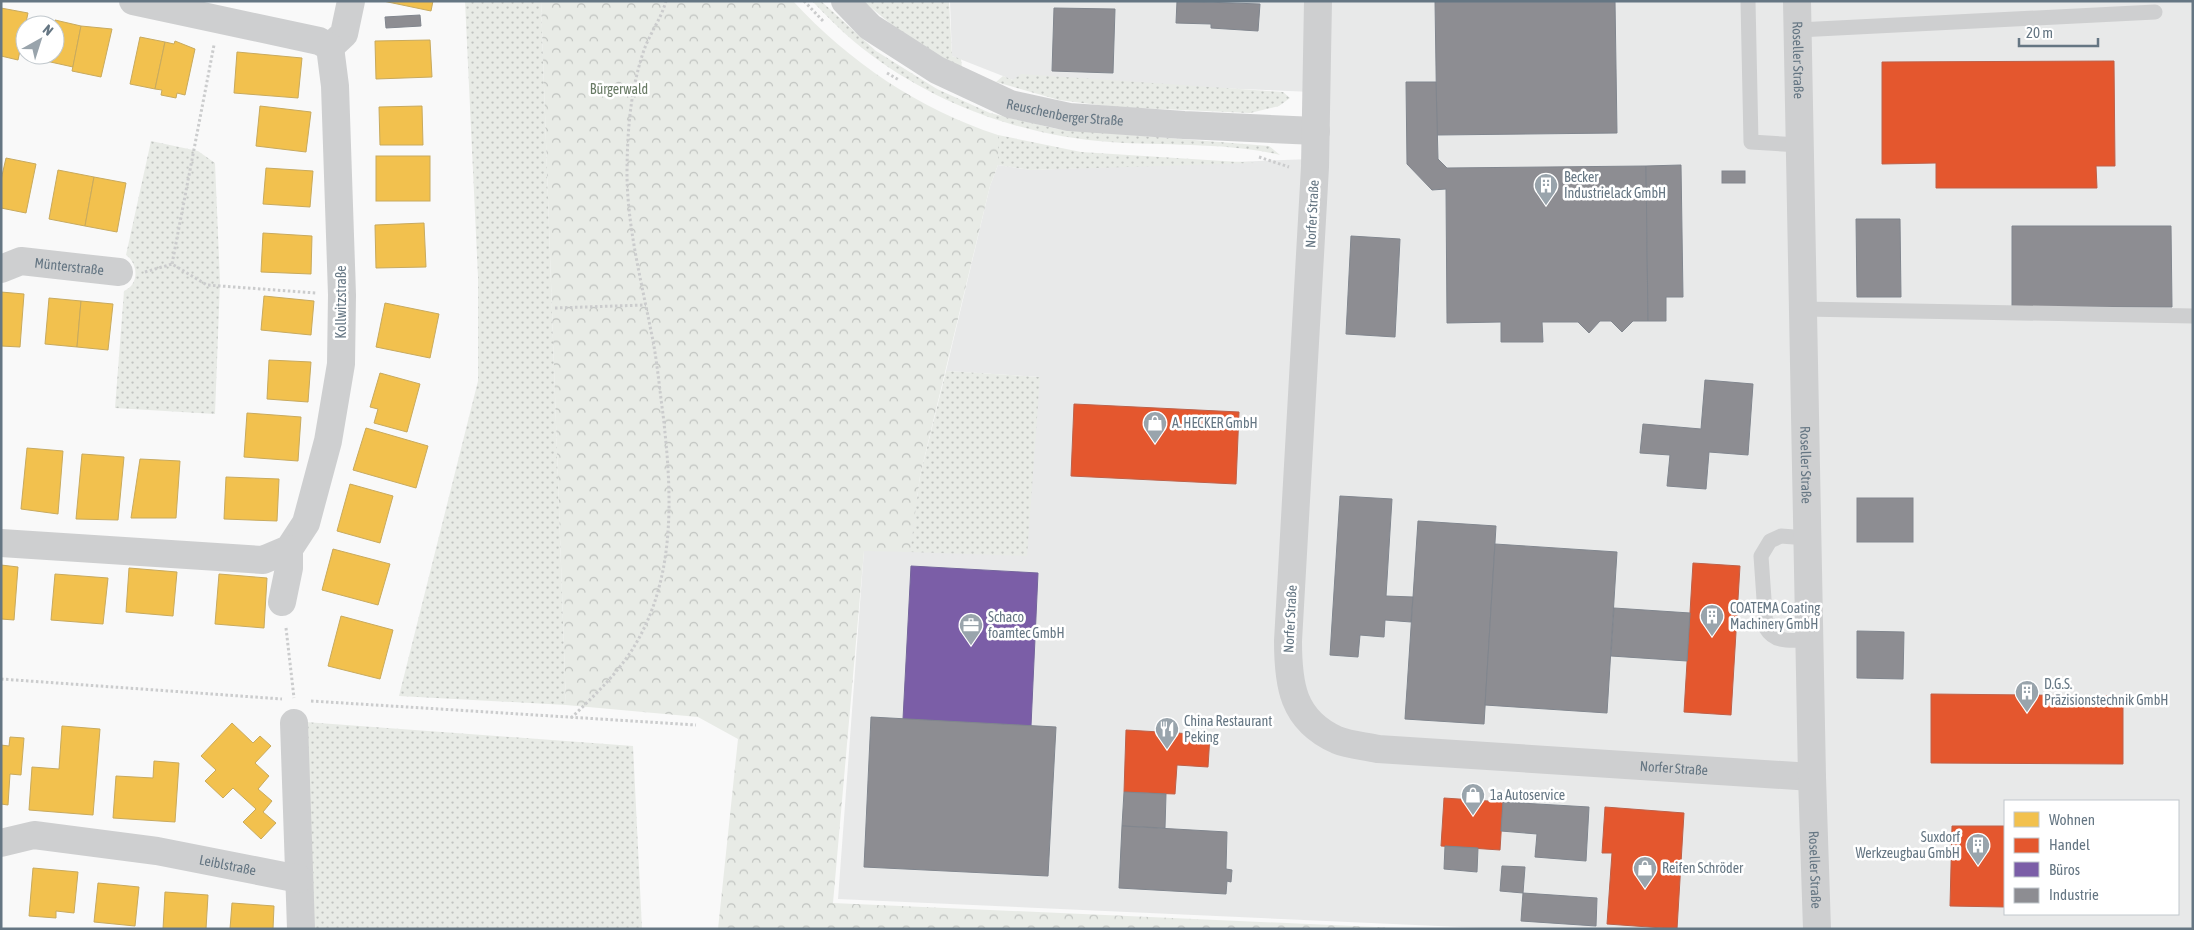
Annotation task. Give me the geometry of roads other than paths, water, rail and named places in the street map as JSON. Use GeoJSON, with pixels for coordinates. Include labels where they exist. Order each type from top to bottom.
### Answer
{"type":"FeatureCollection","features":[{"type":"Feature","properties":{"kind":"street"},"geometry":{"type":"LineString","coordinates":[[133,1],[319,41],[330,47],[344,34],[350,1]]}},
{"type":"Feature","properties":{"kind":"street","name":"Reuschenberger Straße"},"geometry":{"type":"LineString","coordinates":[[845,1],[870,27],[936,70],[1010,104],[1069,117],[1184,126],[1316,131]]}},
{"type":"Feature","properties":{"kind":"street","name":"Norfer Straße"},"geometry":{"type":"LineString","coordinates":[[1318,1],[1316,131],[1288,641],[1288,678],[1298,707],[1313,724],[1337,740],[1378,749],[1812,777]]}},
{"type":"Feature","properties":{"kind":"street","name":"Roseller Straße"},"geometry":{"type":"LineString","coordinates":[[1798,1],[1809,640],[1817,929]]}},
{"type":"Feature","properties":{"kind":"street","name":"Kollwitzstraße"},"geometry":{"type":"LineString","coordinates":[[282,602],[289,568],[289,550],[306,523],[328,440],[340,364],[342,295],[334,86],[330,47]]}},
{"type":"Feature","properties":{"kind":"street","name":"Münterstraße"},"geometry":{"type":"LineString","coordinates":[[8,259],[119,272]]}},
{"type":"Feature","properties":{"kind":"street"},"geometry":{"type":"LineString","coordinates":[[1,543],[263,560],[289,550]]}},
{"type":"Feature","properties":{"kind":"street"},"geometry":{"type":"LineString","coordinates":[[294,712],[301,929]]}},
{"type":"Feature","properties":{"kind":"street","name":"Leiblstraße"},"geometry":{"type":"LineString","coordinates":[[1,843],[34,835],[156,851],[299,879]]}},
{"type":"Feature","properties":{"kind":"lane"},"geometry":{"type":"LineString","coordinates":[[1748,1],[1751,142],[1800,145]]}},
{"type":"Feature","properties":{"kind":"lane"},"geometry":{"type":"LineString","coordinates":[[1798,30],[2155,12]]}},
{"type":"Feature","properties":{"kind":"lane"},"geometry":{"type":"LineString","coordinates":[[1803,310],[2193,316]]}},
{"type":"Feature","properties":{"kind":"lane"},"geometry":{"type":"LineString","coordinates":[[1807,538],[1781,536],[1770,541],[1762,556],[1766,628],[1770,636],[1779,640],[1809,640]]}},
{"type":"Feature","properties":{"kind":"place","name":"Becker Industrielack GmbH"},"geometry":{"type":"Point","coordinates":[1546,206]}},
{"type":"Feature","properties":{"kind":"place","name":"A. HECKER GmbH"},"geometry":{"type":"Point","coordinates":[1155,444]}},
{"type":"Feature","properties":{"kind":"place","name":"COATEMA Coating Machinery GmbH"},"geometry":{"type":"Point","coordinates":[1712,637]}},
{"type":"Feature","properties":{"kind":"place","name":"Schaco foamtec GmbH"},"geometry":{"type":"Point","coordinates":[971,646]}},
{"type":"Feature","properties":{"kind":"place","name":"D.G.S. Präzisionstechnik GmbH"},"geometry":{"type":"Point","coordinates":[2027,713]}},
{"type":"Feature","properties":{"kind":"place","name":"China Restaurant Peking"},"geometry":{"type":"Point","coordinates":[1167,750]}},
{"type":"Feature","properties":{"kind":"place","name":"1a Autoservice"},"geometry":{"type":"Point","coordinates":[1473,816]}},
{"type":"Feature","properties":{"kind":"place","name":"Suxdorf Werkzeugbau GmbH"},"geometry":{"type":"Point","coordinates":[1978,866]}},
{"type":"Feature","properties":{"kind":"place","name":"Reifen Schröder"},"geometry":{"type":"Point","coordinates":[1645,889]}},
{"type":"Feature","properties":{"kind":"park label","name":"Bürgerwald"},"geometry":{"type":"Point","coordinates":[619,89]}}]}
